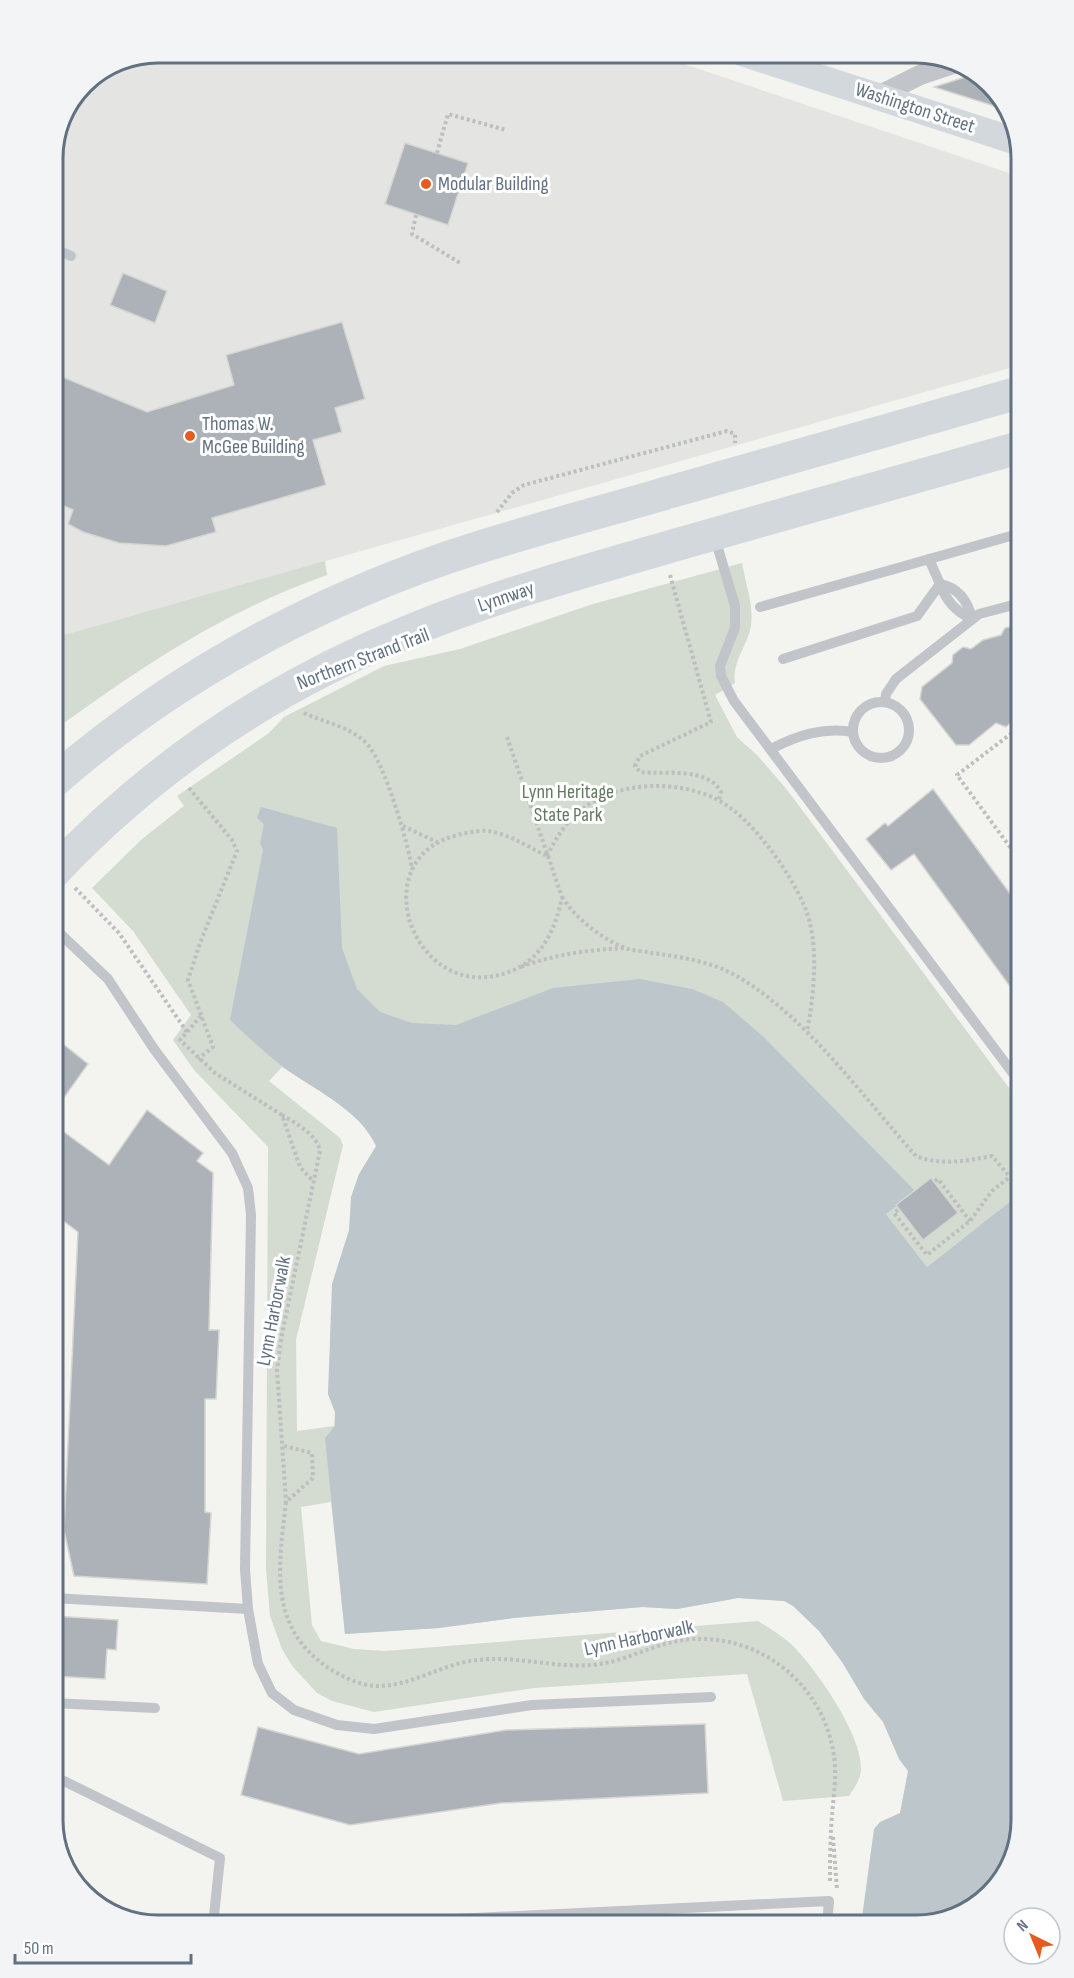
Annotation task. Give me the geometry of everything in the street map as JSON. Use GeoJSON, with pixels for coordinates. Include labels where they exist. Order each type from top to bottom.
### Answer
{"type":"FeatureCollection","features":[{"type":"Feature","properties":{"kind":"highway"},"geometry":{"type":"LineString","coordinates":[[63,748],[323,608],[446,558],[1011,395]]}},
{"type":"Feature","properties":{"kind":"highway","name":"Lynnway"},"geometry":{"type":"LineString","coordinates":[[63,878],[121,807],[180,758],[254,708],[330,667],[413,629],[496,599],[714,534],[1011,450]]}},
{"type":"Feature","properties":{"kind":"highway"},"geometry":{"type":"LineString","coordinates":[[63,774],[127,722],[203,671]]}},
{"type":"Feature","properties":{"kind":"main road","name":"Washington Street"},"geometry":{"type":"LineString","coordinates":[[774,63],[1009,139]]}},
{"type":"Feature","properties":{"kind":"street"},"geometry":{"type":"LineString","coordinates":[[878,96],[920,75],[944,67]]}},
{"type":"Feature","properties":{"kind":"lane"},"geometry":{"type":"LineString","coordinates":[[63,252],[71,256]]}},
{"type":"Feature","properties":{"kind":"lane"},"geometry":{"type":"LineString","coordinates":[[714,534],[735,606],[735,628],[722,654],[721,676],[734,701],[1011,1069]]}},
{"type":"Feature","properties":{"kind":"lane"},"geometry":{"type":"LineString","coordinates":[[760,607],[1011,536]]}},
{"type":"Feature","properties":{"kind":"lane"},"geometry":{"type":"LineString","coordinates":[[929,559],[940,584]]}},
{"type":"Feature","properties":{"kind":"lane"},"geometry":{"type":"LineString","coordinates":[[940,584],[953,587],[969,605],[972,619]]}},
{"type":"Feature","properties":{"kind":"lane"},"geometry":{"type":"LineString","coordinates":[[783,659],[916,616],[940,584]]}},
{"type":"Feature","properties":{"kind":"lane"},"geometry":{"type":"LineString","coordinates":[[885,702],[886,694],[896,679],[972,619],[979,614],[1011,606]]}},
{"type":"Feature","properties":{"kind":"lane"},"geometry":{"type":"LineString","coordinates":[[885,702],[902,711],[907,720],[908,739],[903,748],[887,758],[867,756],[854,741],[854,722],[866,706],[885,702]]}},
{"type":"Feature","properties":{"kind":"lane"},"geometry":{"type":"LineString","coordinates":[[771,748],[793,738],[821,730],[853,732]]}},
{"type":"Feature","properties":{"kind":"lane"},"geometry":{"type":"LineString","coordinates":[[63,936],[88,958],[116,990],[149,1042],[232,1153],[248,1188],[251,1215],[245,1556],[248,1609],[258,1664],[268,1688],[294,1710],[337,1725],[388,1728],[525,1706],[711,1697]]}},
{"type":"Feature","properties":{"kind":"lane"},"geometry":{"type":"LineString","coordinates":[[63,1599],[248,1609]]}},
{"type":"Feature","properties":{"kind":"lane"},"geometry":{"type":"LineString","coordinates":[[63,1704],[155,1708]]}},
{"type":"Feature","properties":{"kind":"lane"},"geometry":{"type":"LineString","coordinates":[[63,1781],[220,1858],[214,1915]]}},
{"type":"Feature","properties":{"kind":"lane"},"geometry":{"type":"LineString","coordinates":[[537,1915],[829,1901],[828,1915]]}},
{"type":"Feature","properties":{"kind":"path"},"geometry":{"type":"LineString","coordinates":[[437,153],[448,114],[506,130]]}},
{"type":"Feature","properties":{"kind":"path"},"geometry":{"type":"LineString","coordinates":[[416,215],[412,234],[462,264]]}},
{"type":"Feature","properties":{"kind":"path"},"geometry":{"type":"LineString","coordinates":[[493,518],[505,500],[524,485],[727,431],[732,431],[736,438],[736,442],[730,445]]}},
{"type":"Feature","properties":{"kind":"path"},"geometry":{"type":"LineString","coordinates":[[664,576],[675,573]]}},
{"type":"Feature","properties":{"kind":"path"},"geometry":{"type":"LineString","coordinates":[[670,574],[711,722],[640,756],[635,766],[640,772],[669,772],[708,780],[718,786],[721,792],[719,801]]}},
{"type":"Feature","properties":{"kind":"path"},"geometry":{"type":"LineString","coordinates":[[301,712],[350,731],[366,742],[372,751],[402,826],[412,871]]}},
{"type":"Feature","properties":{"kind":"path"},"geometry":{"type":"LineString","coordinates":[[1011,734],[957,775],[1011,847]]}},
{"type":"Feature","properties":{"kind":"path"},"geometry":{"type":"LineString","coordinates":[[507,737],[562,897],[571,911],[585,924],[626,948]]}},
{"type":"Feature","properties":{"kind":"path"},"geometry":{"type":"LineString","coordinates":[[187,785],[232,840],[237,851],[189,975],[188,985],[213,1047],[198,1059]]}},
{"type":"Feature","properties":{"kind":"path"},"geometry":{"type":"LineString","coordinates":[[547,856],[559,833],[577,813],[596,801],[616,793],[648,786],[672,786],[694,790],[719,801],[742,818],[764,843],[789,877],[805,906],[810,926],[814,967],[812,1005],[807,1033]]}},
{"type":"Feature","properties":{"kind":"path"},"geometry":{"type":"LineString","coordinates":[[402,826],[438,842]]}},
{"type":"Feature","properties":{"kind":"path"},"geometry":{"type":"LineString","coordinates":[[547,856],[507,836],[486,831],[458,834],[438,842],[412,871],[407,887],[406,909],[412,934],[425,950],[445,968],[467,977],[494,977],[542,959],[573,953],[626,948],[684,958],[713,966],[739,977],[785,1012],[807,1033],[916,1156],[931,1162],[952,1163],[992,1156],[1010,1177],[992,1191],[970,1221],[927,1255],[894,1213],[898,1210]]}},
{"type":"Feature","properties":{"kind":"path"},"geometry":{"type":"LineString","coordinates":[[63,880],[120,933],[188,1032],[201,1016]]}},
{"type":"Feature","properties":{"kind":"path"},"geometry":{"type":"LineString","coordinates":[[515,970],[535,955],[550,936],[557,922],[562,897]]}},
{"type":"Feature","properties":{"kind":"path","name":"Lynn Harborwalk"},"geometry":{"type":"LineString","coordinates":[[188,1032],[180,1040],[198,1059],[215,1073],[306,1131],[319,1146],[277,1370],[278,1409],[284,1446],[286,1502],[279,1582],[286,1614],[297,1638],[331,1670],[364,1684],[376,1686],[402,1682],[453,1665],[495,1658],[548,1666],[584,1666],[617,1661],[682,1641],[720,1639],[760,1651],[793,1674],[815,1704],[826,1730],[835,1765],[829,1901]]}},
{"type":"Feature","properties":{"kind":"path"},"geometry":{"type":"LineString","coordinates":[[282,1115],[300,1167],[314,1182]]}},
{"type":"Feature","properties":{"kind":"path"},"geometry":{"type":"LineString","coordinates":[[935,1181],[938,1179],[970,1221]]}},
{"type":"Feature","properties":{"kind":"path"},"geometry":{"type":"LineString","coordinates":[[284,1446],[312,1453],[313,1478],[286,1502]]}},
{"type":"Feature","properties":{"kind":"path"},"geometry":{"type":"LineString","coordinates":[[831,1817],[838,1891]]}},
{"type":"Feature","properties":{"kind":"shaded area"},"geometry":{"type":"Polygon","coordinates":[[[158,63],[681,63],[1011,174],[1011,368],[63,635],[63,152],[66,133],[83,100],[110,76],[127,68],[158,63]]]}},
{"type":"Feature","properties":{"kind":"shaded area"},"geometry":{"type":"Polygon","coordinates":[[[261,807],[337,828],[342,948],[357,989],[380,1012],[412,1023],[456,1025],[553,988],[640,979],[692,989],[723,1002],[765,1038],[916,1192],[886,1214],[927,1267],[1011,1201],[1011,1820],[1008,1845],[995,1873],[979,1891],[964,1902],[935,1913],[862,1915],[874,1829],[880,1822],[900,1813],[908,1771],[899,1759],[883,1722],[864,1699],[842,1662],[819,1631],[793,1606],[784,1601],[738,1598],[677,1609],[642,1607],[513,1618],[439,1628],[345,1634],[325,1438],[335,1426],[335,1412],[328,1394],[332,1284],[349,1230],[351,1197],[359,1174],[376,1146],[368,1133],[347,1110],[282,1066],[230,1020],[263,850],[260,843],[264,824],[257,818],[261,807]]]}},
{"type":"Feature","properties":{"kind":"green space"},"geometry":{"type":"Polygon","coordinates":[[[325,561],[327,575],[289,589],[184,642],[63,724],[63,635],[325,561]]]}},
{"type":"Feature","properties":{"kind":"green space","name":"Lynn Heritage State Park"},"geometry":{"type":"Polygon","coordinates":[[[742,563],[750,602],[751,625],[736,667],[735,683],[715,695],[737,737],[758,756],[788,791],[1011,1091],[1011,1201],[927,1267],[886,1214],[915,1192],[765,1038],[374,1141],[367,1130],[345,1109],[282,1067],[269,1081],[340,1138],[343,1145],[296,1340],[297,1431],[334,1426],[335,1412],[328,1394],[420,1404],[784,1601],[738,1598],[677,1609],[642,1607],[513,1618],[439,1628],[345,1634],[331,1502],[301,1507],[312,1625],[321,1641],[354,1649],[385,1651],[758,1621],[792,1645],[838,1706],[860,1757],[861,1771],[849,1796],[783,1801],[747,1674],[534,1688],[374,1712],[332,1701],[317,1693],[293,1667],[282,1649],[270,1616],[266,1569],[268,1147],[194,1070],[173,1040],[191,1015],[133,931],[92,888],[142,839],[184,806],[177,796],[269,733],[284,717],[384,666],[460,649],[593,604],[742,563]]]}},
{"type":"Feature","properties":{"kind":"building"},"geometry":{"type":"Polygon","coordinates":[[[965,77],[983,91],[995,106],[934,87],[965,77]]]}},
{"type":"Feature","properties":{"kind":"building","name":"Modular Building"},"geometry":{"type":"Polygon","coordinates":[[[405,143],[468,163],[448,225],[385,204],[405,143]]]}},
{"type":"Feature","properties":{"kind":"building"},"geometry":{"type":"Polygon","coordinates":[[[123,273],[167,291],[155,323],[110,305],[123,273]]]}},
{"type":"Feature","properties":{"kind":"building","name":"Thomas W. McGee Building"},"geometry":{"type":"Polygon","coordinates":[[[342,322],[365,399],[335,408],[342,432],[313,440],[326,485],[212,518],[216,532],[166,546],[119,543],[83,532],[68,524],[73,510],[63,506],[63,377],[147,412],[234,385],[226,355],[342,322]]]}},
{"type":"Feature","properties":{"kind":"building"},"geometry":{"type":"Polygon","coordinates":[[[1011,627],[1011,722],[1006,727],[996,723],[969,745],[956,745],[920,699],[922,687],[952,663],[953,655],[963,647],[971,649],[983,640],[1001,635],[1005,628],[1011,627]]]}},
{"type":"Feature","properties":{"kind":"building"},"geometry":{"type":"Polygon","coordinates":[[[933,789],[1011,895],[1011,988],[914,854],[891,870],[866,839],[885,823],[888,826],[933,789]]]}},
{"type":"Feature","properties":{"kind":"building"},"geometry":{"type":"Polygon","coordinates":[[[63,1044],[88,1064],[63,1099],[63,1044]]]}},
{"type":"Feature","properties":{"kind":"building"},"geometry":{"type":"Polygon","coordinates":[[[147,1110],[203,1153],[197,1161],[213,1173],[209,1330],[219,1330],[216,1399],[205,1399],[205,1512],[211,1513],[207,1584],[74,1576],[64,1530],[78,1232],[63,1221],[63,1131],[109,1165],[147,1110]]]}},
{"type":"Feature","properties":{"kind":"building"},"geometry":{"type":"Polygon","coordinates":[[[931,1178],[958,1213],[923,1240],[896,1205],[931,1178]]]}},
{"type":"Feature","properties":{"kind":"building"},"geometry":{"type":"Polygon","coordinates":[[[63,1617],[118,1620],[116,1650],[107,1649],[105,1679],[63,1677],[63,1617]]]}},
{"type":"Feature","properties":{"kind":"building"},"geometry":{"type":"Polygon","coordinates":[[[705,1724],[708,1793],[501,1803],[350,1825],[241,1795],[258,1727],[359,1754],[506,1730],[705,1724]]]}},
{"type":"Feature","properties":{"kind":"place","name":"Modular Building"},"geometry":{"type":"Point","coordinates":[426,184]}},
{"type":"Feature","properties":{"kind":"place","name":"Thomas W. McGee Building"},"geometry":{"type":"Point","coordinates":[190,436]}}]}
